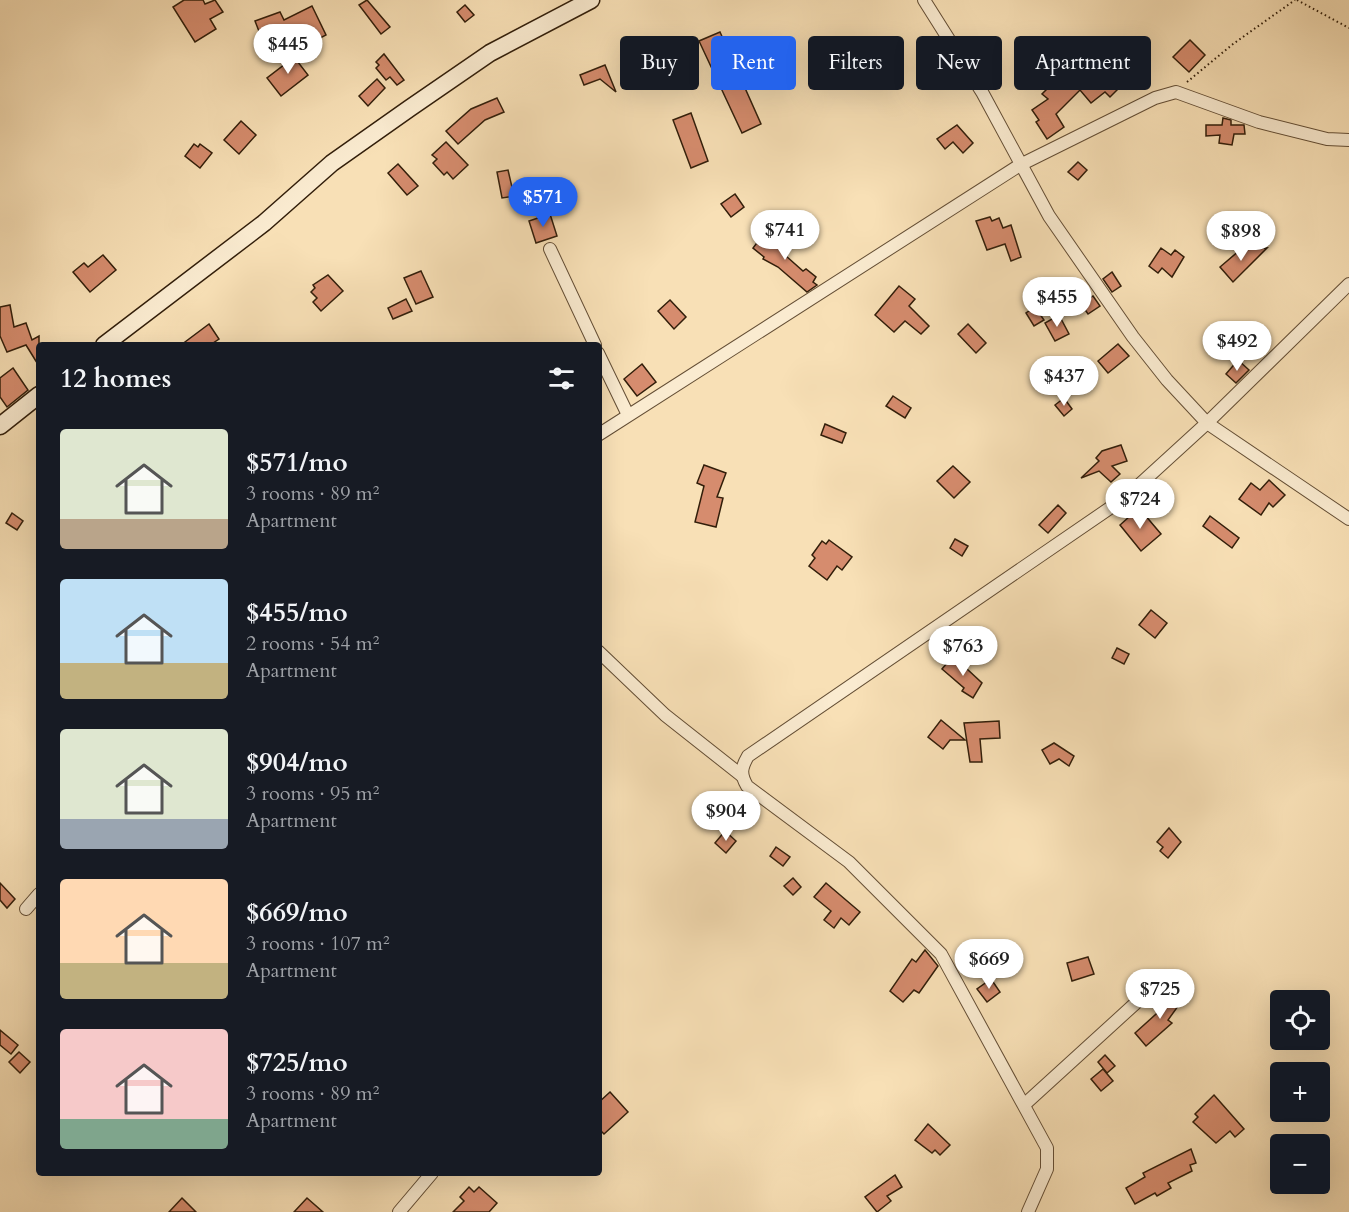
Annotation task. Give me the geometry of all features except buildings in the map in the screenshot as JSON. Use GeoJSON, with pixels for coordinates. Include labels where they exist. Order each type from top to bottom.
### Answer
{"type":"FeatureCollection","features":[{"type":"Feature","properties":{"kind":"street"},"geometry":{"type":"LineString","coordinates":[[108,342],[264,223],[332,164],[381,129],[490,53],[591,0]]}},
{"type":"Feature","properties":{"kind":"street"},"geometry":{"type":"LineString","coordinates":[[924,0],[982,92],[1048,216],[1127,328],[1167,380],[1207,423],[1349,519]]}},
{"type":"Feature","properties":{"kind":"street"},"geometry":{"type":"LineString","coordinates":[[602,432],[1020,165],[1136,106],[1176,92],[1259,123],[1327,139],[1349,140]]}},
{"type":"Feature","properties":{"kind":"street"},"geometry":{"type":"LineString","coordinates":[[550,249],[594,342]]}},
{"type":"Feature","properties":{"kind":"street"},"geometry":{"type":"LineString","coordinates":[[741,775],[748,756],[1126,497],[1207,423],[1349,284]]}},
{"type":"Feature","properties":{"kind":"street"},"geometry":{"type":"LineString","coordinates":[[602,361],[628,416]]}},
{"type":"Feature","properties":{"kind":"street"},"geometry":{"type":"LineString","coordinates":[[0,426],[36,397]]}},
{"type":"Feature","properties":{"kind":"street"},"geometry":{"type":"LineString","coordinates":[[602,655],[665,715],[741,775],[747,786],[849,862],[941,954],[1047,1148],[1047,1169],[1028,1212]]}},
{"type":"Feature","properties":{"kind":"street"},"geometry":{"type":"LineString","coordinates":[[26,909],[36,897]]}},
{"type":"Feature","properties":{"kind":"street"},"geometry":{"type":"LineString","coordinates":[[1025,1104],[1138,1001]]}},
{"type":"Feature","properties":{"kind":"street"},"geometry":{"type":"LineString","coordinates":[[399,1212],[429,1176]]}},
{"type":"Feature","properties":{"kind":"path"},"geometry":{"type":"LineString","coordinates":[[1176,92],[1233,44],[1296,0],[1349,28]]}}]}
